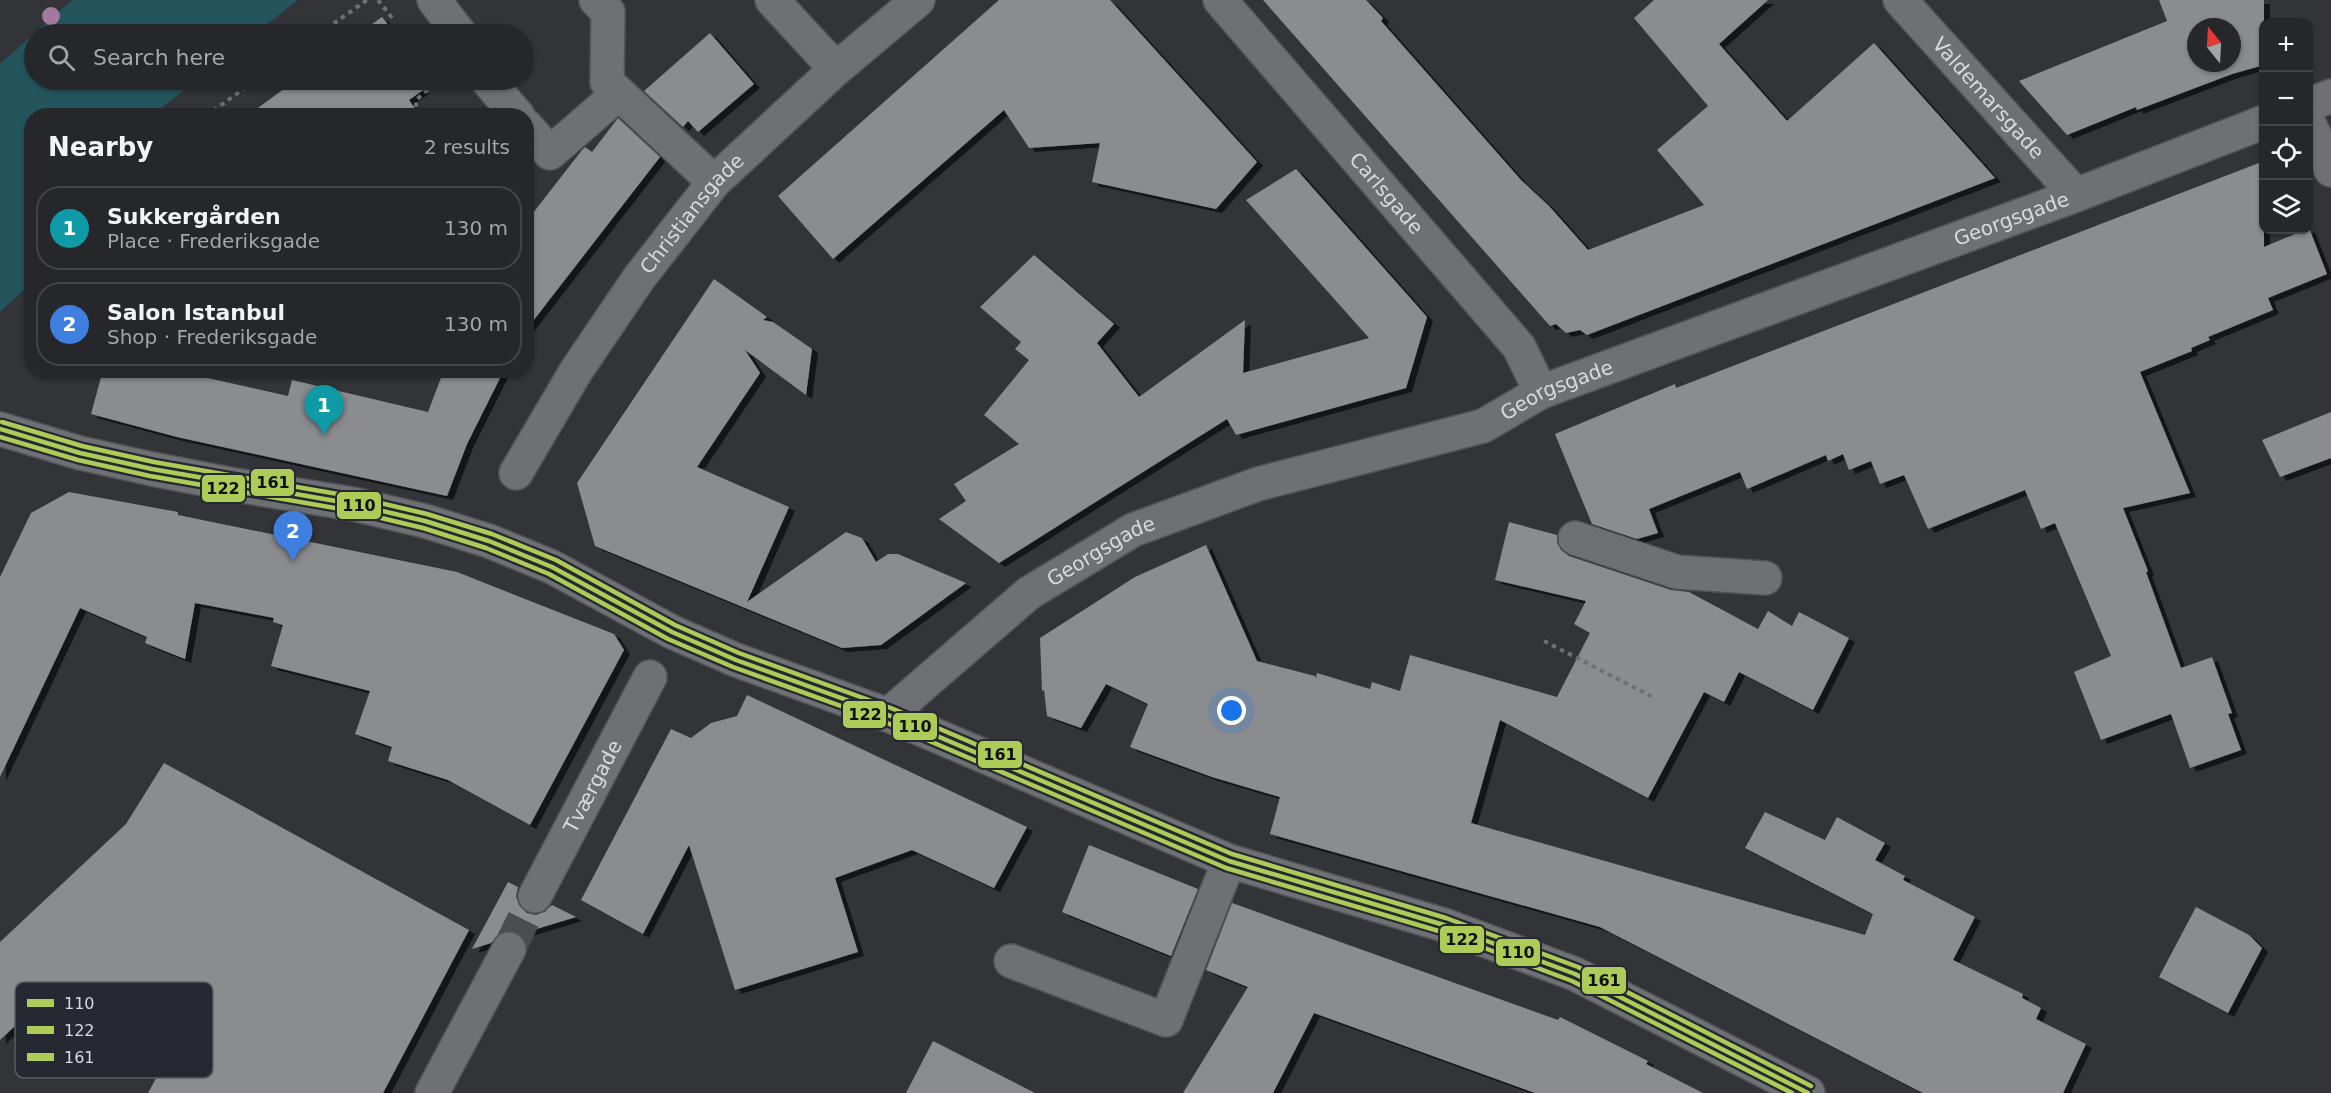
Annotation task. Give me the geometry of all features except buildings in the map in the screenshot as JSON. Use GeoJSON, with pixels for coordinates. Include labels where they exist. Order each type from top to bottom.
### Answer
{"type":"FeatureCollection","features":[{"type":"Feature","properties":{"kind":"street"},"geometry":{"type":"LineString","coordinates":[[434,0],[452,24]]}},
{"type":"Feature","properties":{"kind":"street"},"geometry":{"type":"LineString","coordinates":[[596,0],[608,12],[607,82],[714,182]]}},
{"type":"Feature","properties":{"kind":"street"},"geometry":{"type":"LineString","coordinates":[[772,0],[836,69]]}},
{"type":"Feature","properties":{"kind":"street","name":"Christiansgade"},"geometry":{"type":"LineString","coordinates":[[516,473],[589,352],[639,278],[714,182],[836,69],[918,0]]}},
{"type":"Feature","properties":{"kind":"street","name":"Carlsgade"},"geometry":{"type":"LineString","coordinates":[[1220,0],[1519,347],[1541,392]]}},
{"type":"Feature","properties":{"kind":"street","name":"Valdemarsgade"},"geometry":{"type":"LineString","coordinates":[[1900,0],[2076,195]]}},
{"type":"Feature","properties":{"kind":"street"},"geometry":{"type":"LineString","coordinates":[[496,90],[511,108]]}},
{"type":"Feature","properties":{"kind":"street"},"geometry":{"type":"LineString","coordinates":[[534,135],[550,153],[618,94]]}},
{"type":"Feature","properties":{"kind":"street"},"geometry":{"type":"LineString","coordinates":[[2313,103],[2331,96]]}},
{"type":"Feature","properties":{"kind":"street","name":"Georgsgade"},"geometry":{"type":"LineString","coordinates":[[873,710],[1029,593],[1133,530],[1258,484],[1483,426],[1541,392],[2076,195],[2259,125]]}},
{"type":"Feature","properties":{"kind":"street"},"geometry":{"type":"LineString","coordinates":[[2310,126],[2331,170]]}},
{"type":"Feature","properties":{"kind":"street"},"geometry":{"type":"LineString","coordinates":[[0,429],[80,453],[152,469],[353,504],[425,521],[489,541],[552,567],[672,632],[736,660],[873,710],[1229,861],[1444,925],[1575,974],[1808,1093]]}},
{"type":"Feature","properties":{"kind":"street"},"geometry":{"type":"LineString","coordinates":[[1575,538],[1677,572],[1765,578]]}},
{"type":"Feature","properties":{"kind":"street","name":"Tværgade"},"geometry":{"type":"LineString","coordinates":[[535,896],[650,677]]}},
{"type":"Feature","properties":{"kind":"street"},"geometry":{"type":"LineString","coordinates":[[1011,961],[1166,1020],[1229,861]]}},
{"type":"Feature","properties":{"kind":"street"},"geometry":{"type":"LineString","coordinates":[[432,1093],[509,949]]}},
{"type":"Feature","properties":{"kind":"path"},"geometry":{"type":"LineString","coordinates":[[333,24],[367,0]]}},
{"type":"Feature","properties":{"kind":"path"},"geometry":{"type":"LineString","coordinates":[[378,0],[389,14]]}},
{"type":"Feature","properties":{"kind":"path"},"geometry":{"type":"LineString","coordinates":[[217,108],[242,90]]}},
{"type":"Feature","properties":{"kind":"path"},"geometry":{"type":"LineString","coordinates":[[416,108],[416,100],[427,90]]}},
{"type":"Feature","properties":{"kind":"path"},"geometry":{"type":"LineString","coordinates":[[1544,641],[1651,696]]}},
{"type":"Feature","properties":{"kind":"water"},"geometry":{"type":"Polygon","coordinates":[[[72,0],[298,0],[267,24],[45,24],[72,0]]]}},
{"type":"Feature","properties":{"kind":"water"},"geometry":{"type":"Polygon","coordinates":[[[24,43],[24,90],[184,90],[161,108],[24,108],[24,290],[0,312],[0,64],[24,43]]]}},
{"type":"Feature","properties":{"kind":"tunnel"},"geometry":{"type":"LineString","coordinates":[[509,949],[535,896]]}},
{"type":"Feature","properties":{"kind":"transit line","name":"161"},"geometry":{"type":"LineString","coordinates":[[2,422],[82,446],[154,462],[355,497],[427,514],[492,534],[556,560],[675,625],[739,653],[891,708],[1232,854],[1446,918],[1578,967],[1811,1086]]}},
{"type":"Feature","properties":{"kind":"transit line","name":"110"},"geometry":{"type":"LineString","coordinates":[[0,429],[80,453],[152,469],[353,504],[425,521],[489,541],[552,567],[672,632],[736,660],[888,715],[1229,861],[1444,925],[1575,974],[1808,1093]]}},
{"type":"Feature","properties":{"kind":"transit line","name":"122"},"geometry":{"type":"LineString","coordinates":[[0,437],[78,460],[150,476],[352,511],[423,528],[486,548],[549,574],[668,639],[733,667],[885,722],[1226,868],[1442,932],[1572,981],[1792,1093]]}},
{"type":"Feature","properties":{"kind":"place","name":"Sukkergården"},"geometry":{"type":"Point","coordinates":[324,435]}},
{"type":"Feature","properties":{"kind":"place","name":"Salon Istanbul"},"geometry":{"type":"Point","coordinates":[293,561]}}]}
